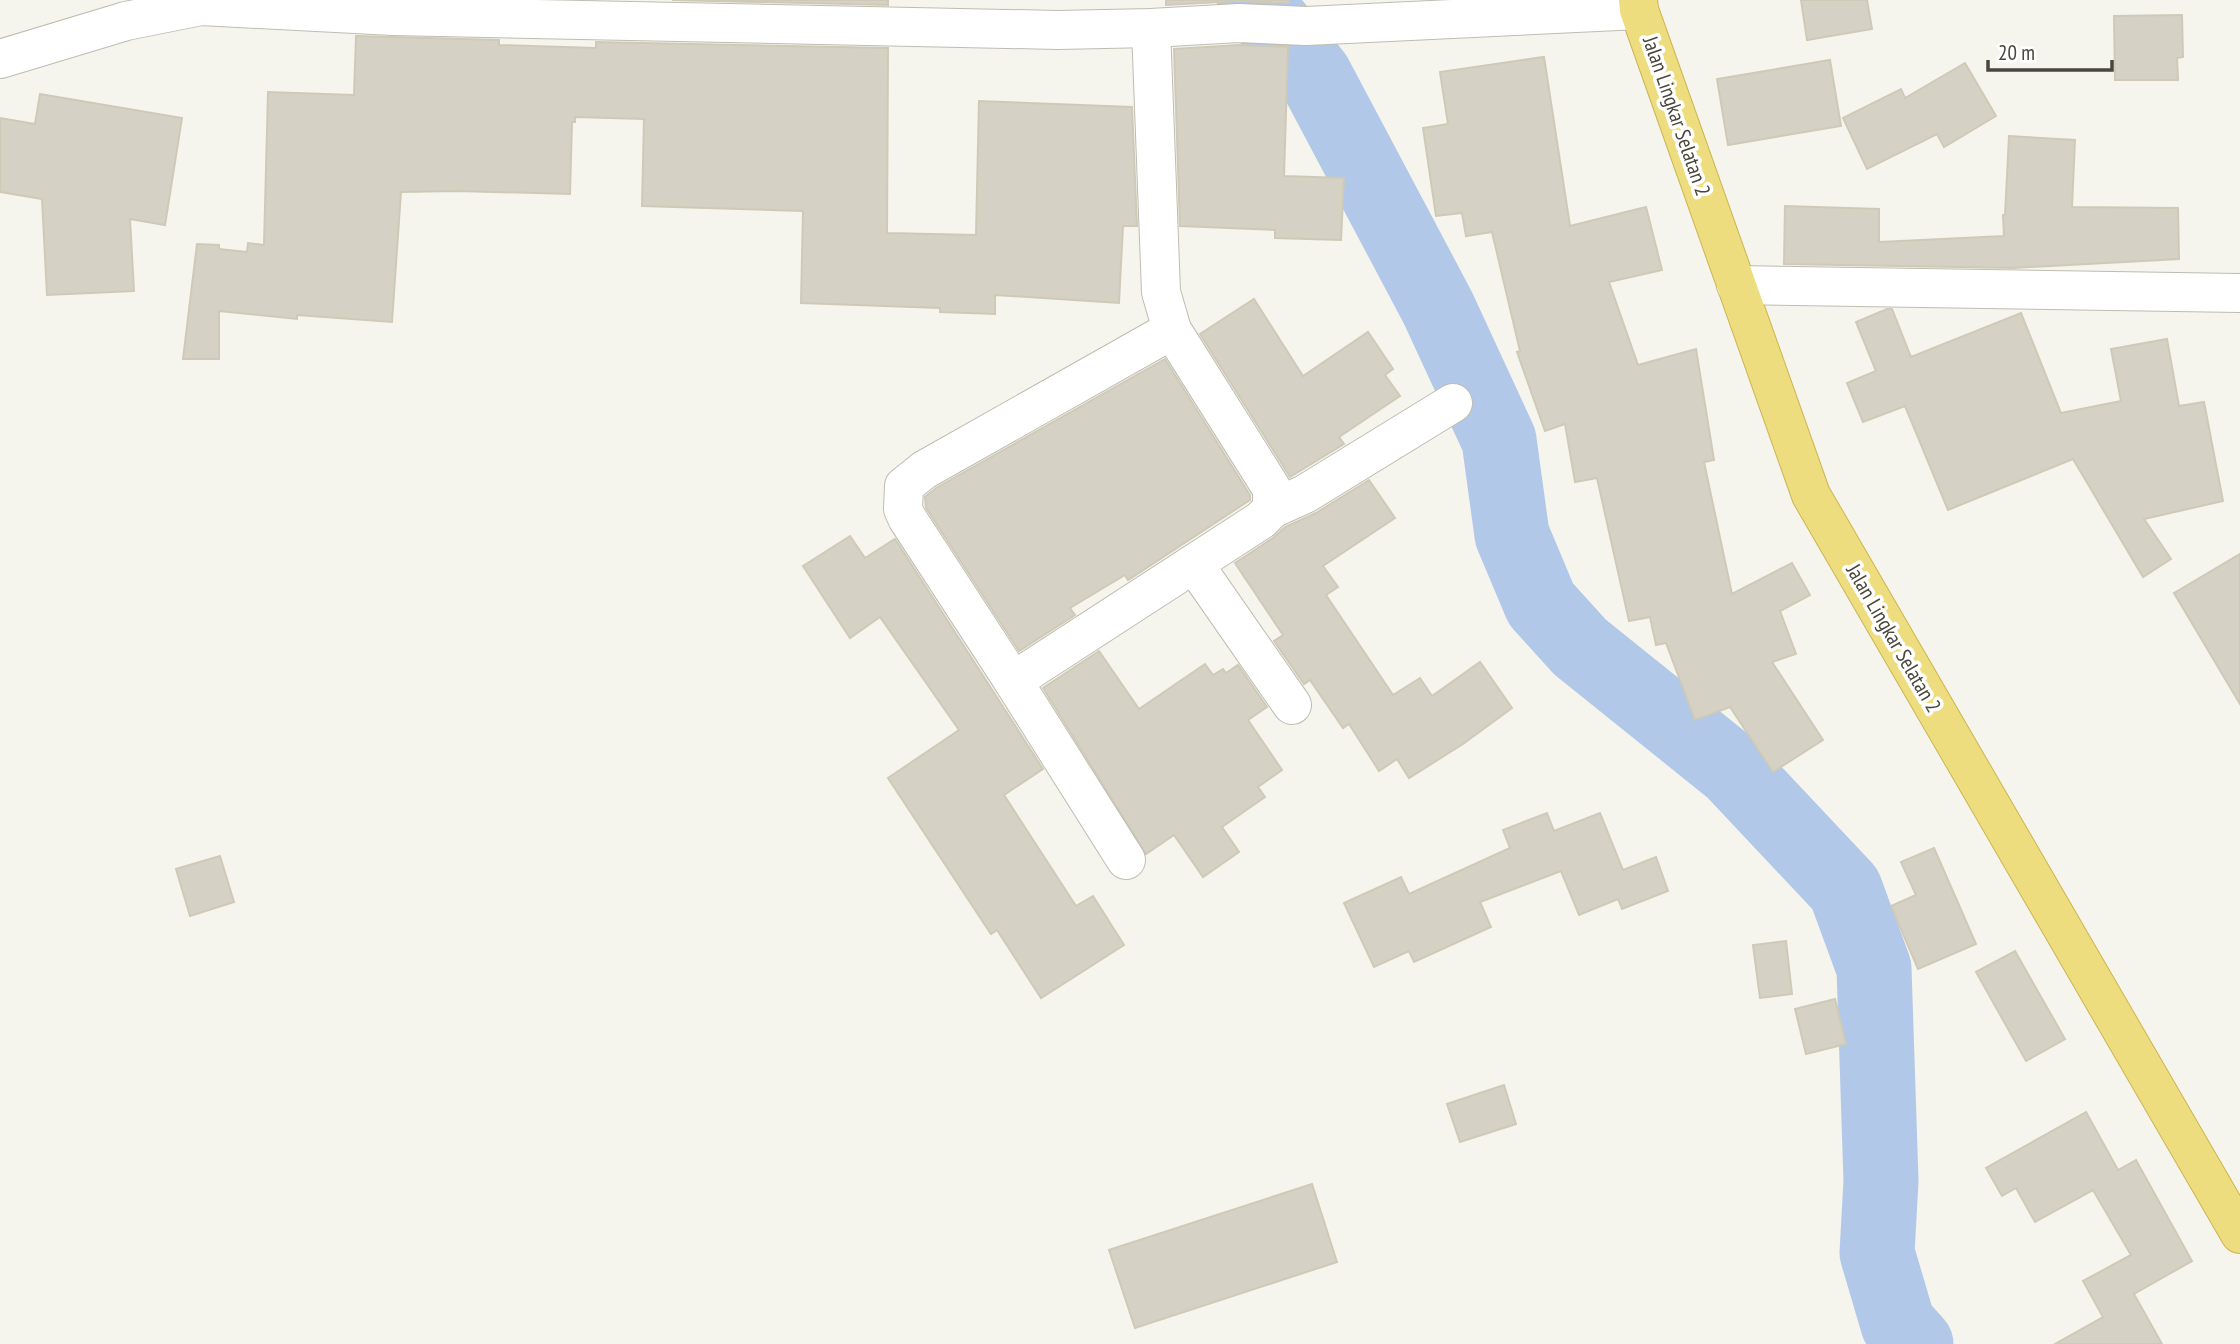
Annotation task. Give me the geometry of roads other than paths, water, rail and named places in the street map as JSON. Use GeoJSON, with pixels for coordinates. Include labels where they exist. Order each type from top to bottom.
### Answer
{"type":"FeatureCollection","features":[{"type":"Feature","properties":{"kind":"highway","name":"Jalan Lingkar Selatan 2"},"geometry":{"type":"LineString","coordinates":[[1639,5],[1811,495],[2240,1234]]}},
{"type":"Feature","properties":{"kind":"street"},"geometry":{"type":"LineString","coordinates":[[0,59],[126,21],[201,6],[393,16],[1058,30],[1239,23],[1306,26],[1639,5]]}},
{"type":"Feature","properties":{"kind":"street"},"geometry":{"type":"LineString","coordinates":[[1151,28],[1161,292],[1172,330],[1269,484],[1273,498],[1272,509]]}},
{"type":"Feature","properties":{"kind":"street"},"geometry":{"type":"LineString","coordinates":[[1736,285],[2240,292]]}},
{"type":"Feature","properties":{"kind":"street"},"geometry":{"type":"LineString","coordinates":[[1126,860],[907,519],[903,509],[904,486],[924,470],[1172,330]]}},
{"type":"Feature","properties":{"kind":"street"},"geometry":{"type":"LineString","coordinates":[[1013,681],[1261,520],[1272,509],[1305,494],[1453,404]]}},
{"type":"Feature","properties":{"kind":"street"},"geometry":{"type":"LineString","coordinates":[[1194,564],[1292,705]]}},
{"type":"Feature","properties":{"kind":"waterway"},"geometry":{"type":"LineString","coordinates":[[1254,0],[1315,76],[1438,308],[1499,440],[1512,535],[1541,604],[1580,647],[1733,770],[1845,889],[1874,968],[1881,1181],[1877,1253],[1898,1324],[1916,1344]]}}]}
